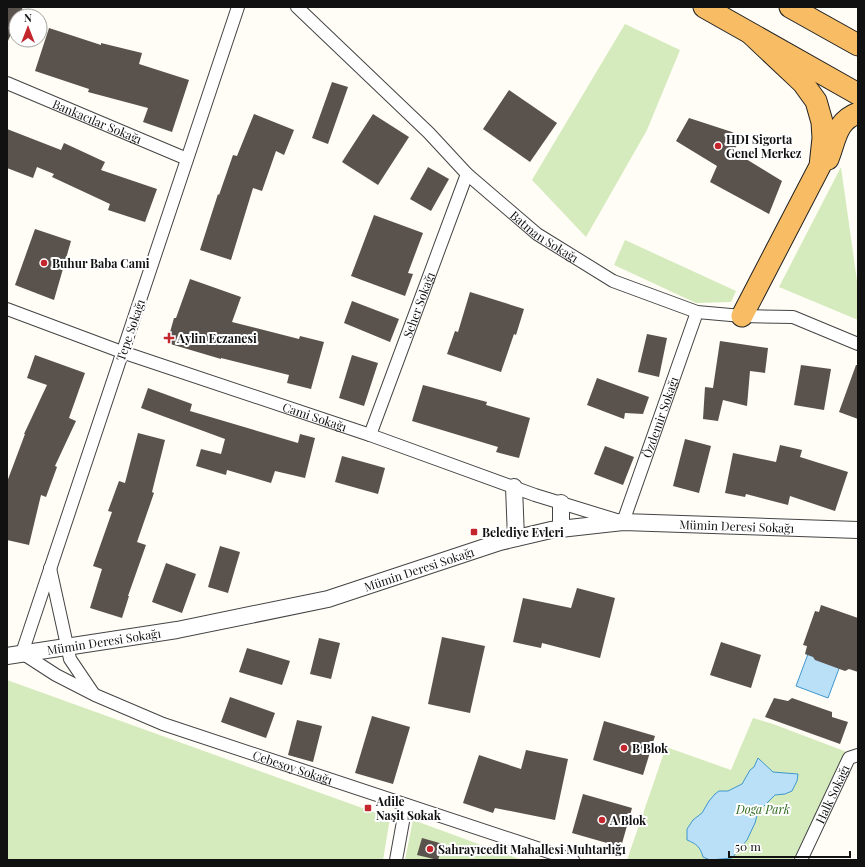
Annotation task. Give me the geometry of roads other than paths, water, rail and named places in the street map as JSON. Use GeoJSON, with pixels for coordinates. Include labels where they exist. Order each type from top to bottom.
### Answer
{"type":"FeatureCollection","features":[{"type":"Feature","properties":{"kind":"highway"},"geometry":{"type":"LineString","coordinates":[[704,7],[858,94]]}},
{"type":"Feature","properties":{"kind":"highway"},"geometry":{"type":"LineString","coordinates":[[790,7],[858,45]]}},
{"type":"Feature","properties":{"kind":"highway"},"geometry":{"type":"LineString","coordinates":[[751,34],[803,83],[816,101],[822,122],[823,138],[820,166],[816,181]]}},
{"type":"Feature","properties":{"kind":"highway"},"geometry":{"type":"LineString","coordinates":[[748,316],[816,181],[838,129],[849,116],[858,113]]}},
{"type":"Feature","properties":{"kind":"street","name":"Tepe Sokağı"},"geometry":{"type":"LineString","coordinates":[[14,654],[50,568],[238,7]]}},
{"type":"Feature","properties":{"kind":"street","name":"Batman Sokağı"},"geometry":{"type":"LineString","coordinates":[[297,7],[429,133],[467,174],[537,234],[613,281],[697,312],[748,316],[793,317],[858,344]]}},
{"type":"Feature","properties":{"kind":"street","name":"Bankacılar Sokağı"},"geometry":{"type":"LineString","coordinates":[[7,83],[187,159]]}},
{"type":"Feature","properties":{"kind":"street","name":"Seher Sokağı"},"geometry":{"type":"LineString","coordinates":[[370,435],[467,174]]}},
{"type":"Feature","properties":{"kind":"street","name":"Cami Sokağı"},"geometry":{"type":"LineString","coordinates":[[7,309],[122,352],[370,435],[514,487],[623,522]]}},
{"type":"Feature","properties":{"kind":"street","name":"Özdemir Sokağı"},"geometry":{"type":"LineString","coordinates":[[623,522],[697,312]]}},
{"type":"Feature","properties":{"kind":"street"},"geometry":{"type":"LineString","coordinates":[[514,487],[516,538]]}},
{"type":"Feature","properties":{"kind":"street"},"geometry":{"type":"LineString","coordinates":[[561,529],[562,503]]}},
{"type":"Feature","properties":{"kind":"street","name":"Mümin Deresi Sokağı"},"geometry":{"type":"LineString","coordinates":[[14,654],[68,652],[328,599],[500,542],[551,530],[623,522],[858,530]]}},
{"type":"Feature","properties":{"kind":"street"},"geometry":{"type":"LineString","coordinates":[[50,568],[68,652],[67,668],[56,674]]}},
{"type":"Feature","properties":{"kind":"street"},"geometry":{"type":"LineString","coordinates":[[68,652],[95,695]]}},
{"type":"Feature","properties":{"kind":"street","name":"Cebesoy Sokağı"},"geometry":{"type":"LineString","coordinates":[[14,654],[95,695],[164,724],[572,860]]}},
{"type":"Feature","properties":{"kind":"street","name":"Halk Sokağı"},"geometry":{"type":"LineString","coordinates":[[801,860],[849,758],[858,755]]}},
{"type":"Feature","properties":{"kind":"street"},"geometry":{"type":"LineString","coordinates":[[396,860],[406,805]]}},
{"type":"Feature","properties":{"kind":"water"},"geometry":{"type":"Polygon","coordinates":[[[811,646],[843,658],[828,698],[796,686],[811,646]]]}},
{"type":"Feature","properties":{"kind":"water"},"geometry":{"type":"Polygon","coordinates":[[[758,758],[773,772],[798,774],[797,781],[792,791],[785,794],[775,795],[758,812],[755,823],[747,840],[732,858],[710,860],[703,857],[698,846],[687,840],[687,829],[693,820],[702,813],[715,794],[719,791],[728,791],[742,784],[750,770],[754,767],[758,758]]]}},
{"type":"Feature","properties":{"kind":"place","name":"HDI Sigorta Genel Merkez"},"geometry":{"type":"Point","coordinates":[718,146]}},
{"type":"Feature","properties":{"kind":"place","name":"Buhur Baba Cami"},"geometry":{"type":"Point","coordinates":[44,263]}},
{"type":"Feature","properties":{"kind":"place","name":"Aylin Eczanesi"},"geometry":{"type":"Point","coordinates":[169,338]}},
{"type":"Feature","properties":{"kind":"place","name":"Belediye Evleri"},"geometry":{"type":"Point","coordinates":[474,532]}},
{"type":"Feature","properties":{"kind":"place","name":"B Blok"},"geometry":{"type":"Point","coordinates":[624,748]}},
{"type":"Feature","properties":{"kind":"place","name":"Adile Naşit Sokak"},"geometry":{"type":"Point","coordinates":[368,808]}},
{"type":"Feature","properties":{"kind":"place","name":"A Blok"},"geometry":{"type":"Point","coordinates":[602,820]}},
{"type":"Feature","properties":{"kind":"place","name":"Sahrayıcedit Mahallesi Muhtarlığı"},"geometry":{"type":"Point","coordinates":[430,849]}},
{"type":"Feature","properties":{"kind":"park label","name":"Doga Park"},"geometry":{"type":"Point","coordinates":[763,809]}}]}
